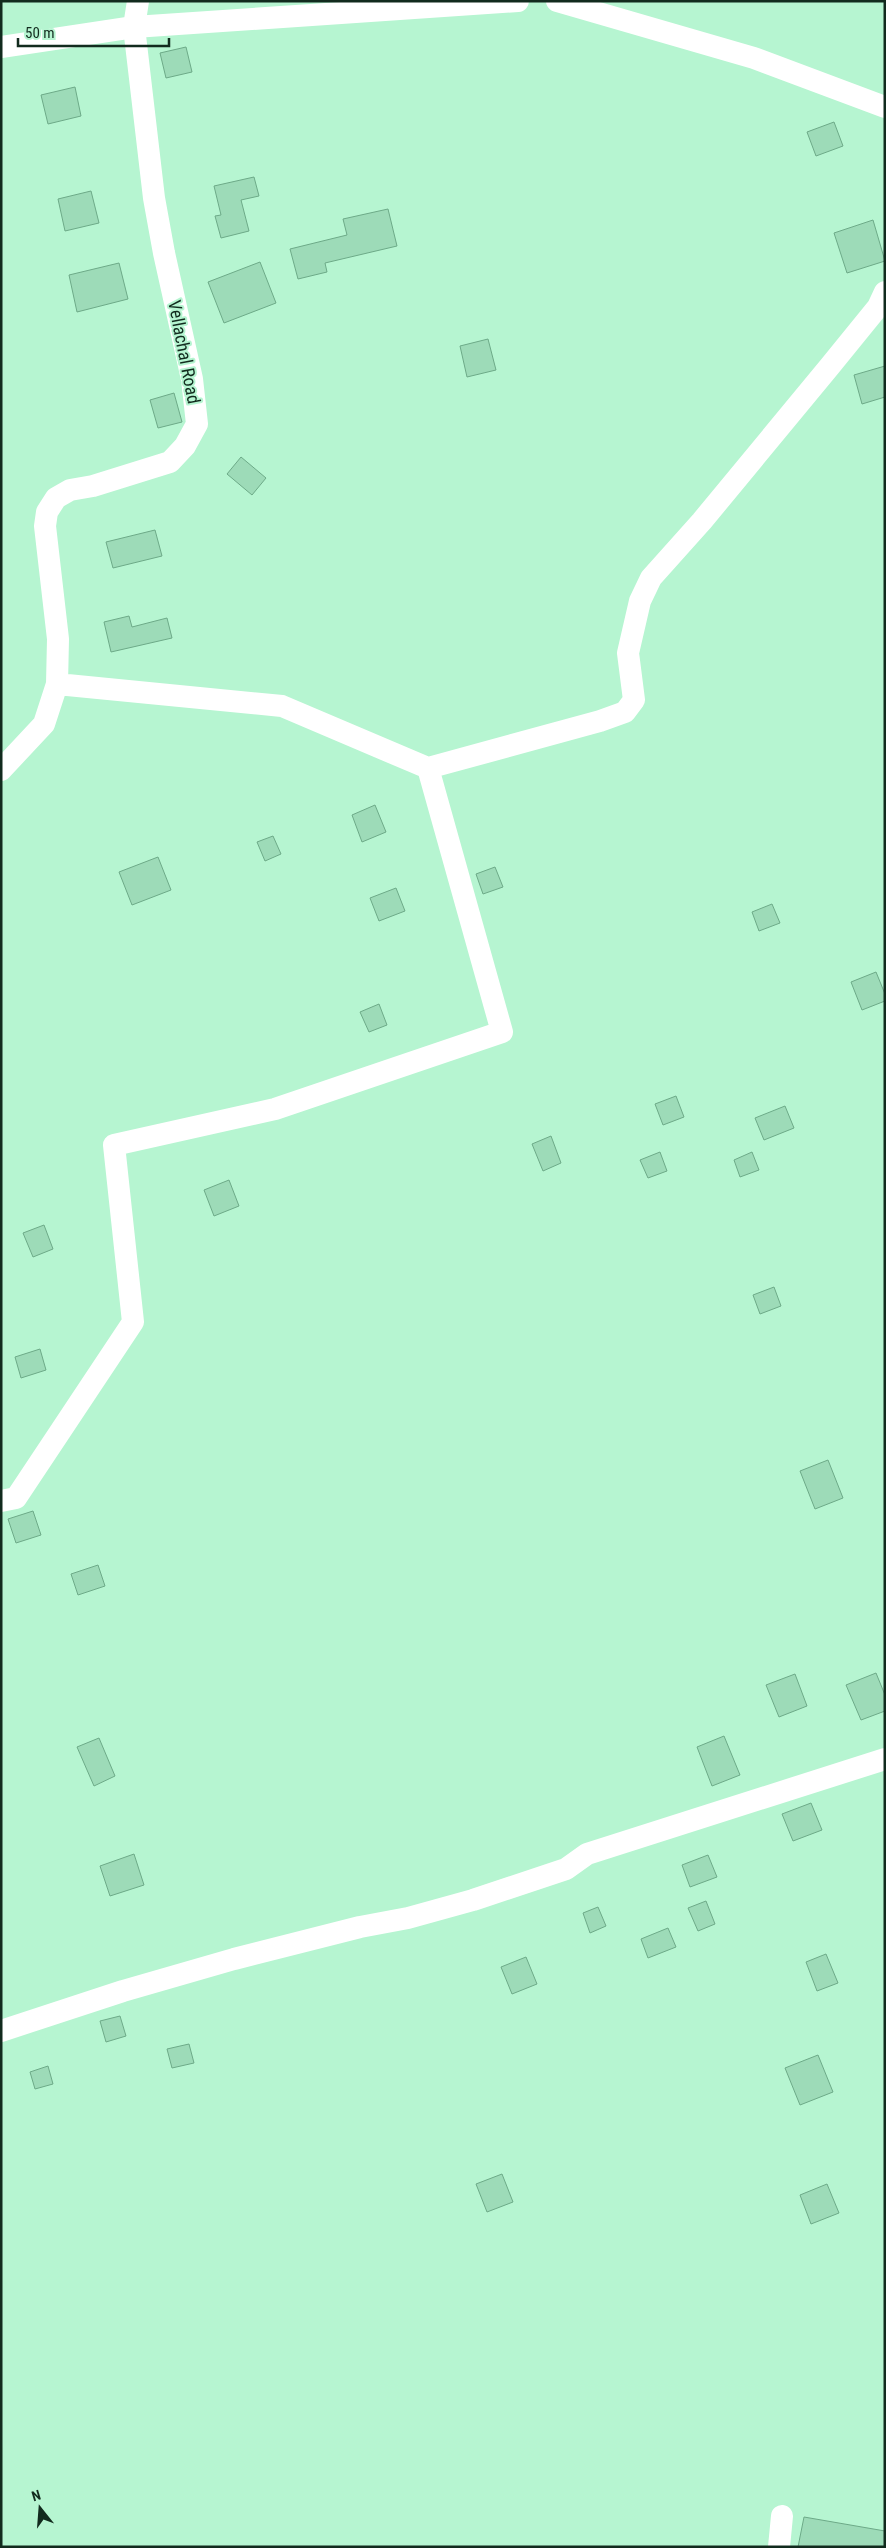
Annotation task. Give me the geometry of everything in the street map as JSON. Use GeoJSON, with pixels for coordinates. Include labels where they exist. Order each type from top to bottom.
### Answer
{"type":"FeatureCollection","features":[{"type":"Feature","properties":{"kind":"street","name":"Vellachal Road"},"geometry":{"type":"LineString","coordinates":[[1,770],[44,724],[57,684],[58,639],[45,526],[47,512],[56,498],[70,490],[94,486],[170,462],[185,446],[197,424],[192,379],[164,253],[154,198],[134,27],[138,1]]}},
{"type":"Feature","properties":{"kind":"street"},"geometry":{"type":"LineString","coordinates":[[1,47],[134,27],[518,1]]}},
{"type":"Feature","properties":{"kind":"street"},"geometry":{"type":"LineString","coordinates":[[557,1],[754,58],[885,107]]}},
{"type":"Feature","properties":{"kind":"street"},"geometry":{"type":"LineString","coordinates":[[57,684],[282,706],[428,768],[600,721],[625,712],[634,700],[628,652],[633,628],[651,578],[702,521],[830,366],[878,307],[885,292]]}},
{"type":"Feature","properties":{"kind":"street"},"geometry":{"type":"LineString","coordinates":[[1,1501],[16,1498],[133,1322],[114,1145],[275,1109],[502,1032],[428,768]]}},
{"type":"Feature","properties":{"kind":"street"},"geometry":{"type":"LineString","coordinates":[[1,2031],[123,1991],[234,1959],[384,1922],[408,1918],[473,1900],[566,1869],[587,1854],[885,1759]]}},
{"type":"Feature","properties":{"kind":"street"},"geometry":{"type":"LineString","coordinates":[[779,2547],[782,2516]]}},
{"type":"Feature","properties":{"kind":"building"},"geometry":{"type":"Polygon","coordinates":[[[186,47],[192,72],[166,78],[160,53],[186,47]]]}},
{"type":"Feature","properties":{"kind":"building"},"geometry":{"type":"Polygon","coordinates":[[[75,87],[81,116],[48,124],[41,95],[75,87]]]}},
{"type":"Feature","properties":{"kind":"building"},"geometry":{"type":"Polygon","coordinates":[[[834,122],[843,146],[816,156],[807,132],[834,122]]]}},
{"type":"Feature","properties":{"kind":"building"},"geometry":{"type":"Polygon","coordinates":[[[254,177],[259,196],[241,200],[249,231],[221,238],[215,216],[221,215],[214,186],[254,177]]]}},
{"type":"Feature","properties":{"kind":"building"},"geometry":{"type":"Polygon","coordinates":[[[91,191],[99,223],[65,231],[58,199],[91,191]]]}},
{"type":"Feature","properties":{"kind":"building"},"geometry":{"type":"Polygon","coordinates":[[[388,209],[397,246],[325,263],[327,272],[298,279],[290,249],[347,235],[343,219],[388,209]]]}},
{"type":"Feature","properties":{"kind":"building"},"geometry":{"type":"Polygon","coordinates":[[[873,220],[885,261],[847,273],[834,233],[873,220]]]}},
{"type":"Feature","properties":{"kind":"building"},"geometry":{"type":"Polygon","coordinates":[[[260,262],[276,303],[224,323],[208,282],[260,262]]]}},
{"type":"Feature","properties":{"kind":"building"},"geometry":{"type":"Polygon","coordinates":[[[119,263],[128,299],[77,312],[69,275],[119,263]]]}},
{"type":"Feature","properties":{"kind":"building"},"geometry":{"type":"Polygon","coordinates":[[[488,339],[496,370],[467,377],[460,346],[488,339]]]}},
{"type":"Feature","properties":{"kind":"building"},"geometry":{"type":"Polygon","coordinates":[[[885,366],[885,397],[862,404],[854,375],[885,366]]]}},
{"type":"Feature","properties":{"kind":"building"},"geometry":{"type":"Polygon","coordinates":[[[174,393],[182,422],[158,428],[150,400],[174,393]]]}},
{"type":"Feature","properties":{"kind":"building"},"geometry":{"type":"Polygon","coordinates":[[[241,457],[266,478],[252,495],[227,474],[241,457]]]}},
{"type":"Feature","properties":{"kind":"building"},"geometry":{"type":"Polygon","coordinates":[[[155,530],[162,556],[113,568],[106,542],[155,530]]]}},
{"type":"Feature","properties":{"kind":"building"},"geometry":{"type":"Polygon","coordinates":[[[129,616],[132,627],[167,618],[172,638],[111,652],[104,622],[129,616]]]}},
{"type":"Feature","properties":{"kind":"building"},"geometry":{"type":"Polygon","coordinates":[[[375,805],[386,832],[362,842],[352,815],[375,805]]]}},
{"type":"Feature","properties":{"kind":"building"},"geometry":{"type":"Polygon","coordinates":[[[273,836],[281,854],[265,861],[257,842],[273,836]]]}},
{"type":"Feature","properties":{"kind":"building"},"geometry":{"type":"Polygon","coordinates":[[[158,857],[171,890],[132,905],[119,872],[158,857]]]}},
{"type":"Feature","properties":{"kind":"building"},"geometry":{"type":"Polygon","coordinates":[[[495,867],[503,887],[483,894],[476,874],[495,867]]]}},
{"type":"Feature","properties":{"kind":"building"},"geometry":{"type":"Polygon","coordinates":[[[396,888],[405,911],[379,921],[370,898],[396,888]]]}},
{"type":"Feature","properties":{"kind":"building"},"geometry":{"type":"Polygon","coordinates":[[[772,904],[780,923],[759,931],[752,912],[772,904]]]}},
{"type":"Feature","properties":{"kind":"building"},"geometry":{"type":"Polygon","coordinates":[[[876,972],[885,994],[885,1001],[862,1010],[851,982],[876,972]]]}},
{"type":"Feature","properties":{"kind":"building"},"geometry":{"type":"Polygon","coordinates":[[[379,1004],[387,1025],[369,1032],[360,1012],[379,1004]]]}},
{"type":"Feature","properties":{"kind":"building"},"geometry":{"type":"Polygon","coordinates":[[[676,1096],[684,1117],[663,1125],[655,1104],[676,1096]]]}},
{"type":"Feature","properties":{"kind":"building"},"geometry":{"type":"Polygon","coordinates":[[[785,1106],[794,1128],[764,1140],[755,1118],[785,1106]]]}},
{"type":"Feature","properties":{"kind":"building"},"geometry":{"type":"Polygon","coordinates":[[[551,1136],[561,1163],[543,1171],[532,1144],[551,1136]]]}},
{"type":"Feature","properties":{"kind":"building"},"geometry":{"type":"Polygon","coordinates":[[[660,1152],[667,1171],[648,1178],[640,1160],[660,1152]]]}},
{"type":"Feature","properties":{"kind":"building"},"geometry":{"type":"Polygon","coordinates":[[[752,1152],[759,1170],[740,1177],[734,1160],[752,1152]]]}},
{"type":"Feature","properties":{"kind":"building"},"geometry":{"type":"Polygon","coordinates":[[[229,1180],[239,1206],[214,1216],[204,1190],[229,1180]]]}},
{"type":"Feature","properties":{"kind":"building"},"geometry":{"type":"Polygon","coordinates":[[[44,1225],[53,1249],[33,1257],[23,1233],[44,1225]]]}},
{"type":"Feature","properties":{"kind":"building"},"geometry":{"type":"Polygon","coordinates":[[[774,1287],[781,1306],[760,1314],[753,1295],[774,1287]]]}},
{"type":"Feature","properties":{"kind":"building"},"geometry":{"type":"Polygon","coordinates":[[[40,1349],[46,1370],[21,1378],[15,1357],[40,1349]]]}},
{"type":"Feature","properties":{"kind":"building"},"geometry":{"type":"Polygon","coordinates":[[[828,1460],[843,1498],[815,1509],[800,1471],[828,1460]]]}},
{"type":"Feature","properties":{"kind":"building"},"geometry":{"type":"Polygon","coordinates":[[[33,1511],[41,1535],[16,1543],[8,1519],[33,1511]]]}},
{"type":"Feature","properties":{"kind":"building"},"geometry":{"type":"Polygon","coordinates":[[[98,1565],[105,1586],[78,1595],[71,1574],[98,1565]]]}},
{"type":"Feature","properties":{"kind":"building"},"geometry":{"type":"Polygon","coordinates":[[[876,1673],[885,1695],[885,1711],[861,1720],[846,1685],[876,1673]]]}},
{"type":"Feature","properties":{"kind":"building"},"geometry":{"type":"Polygon","coordinates":[[[795,1674],[807,1706],[779,1717],[766,1685],[795,1674]]]}},
{"type":"Feature","properties":{"kind":"building"},"geometry":{"type":"Polygon","coordinates":[[[724,1736],[740,1775],[712,1786],[697,1747],[724,1736]]]}},
{"type":"Feature","properties":{"kind":"building"},"geometry":{"type":"Polygon","coordinates":[[[99,1738],[115,1776],[94,1786],[77,1747],[99,1738]]]}},
{"type":"Feature","properties":{"kind":"building"},"geometry":{"type":"Polygon","coordinates":[[[811,1803],[822,1830],[793,1841],[782,1814],[811,1803]]]}},
{"type":"Feature","properties":{"kind":"building"},"geometry":{"type":"Polygon","coordinates":[[[134,1854],[144,1885],[110,1896],[100,1866],[134,1854]]]}},
{"type":"Feature","properties":{"kind":"building"},"geometry":{"type":"Polygon","coordinates":[[[708,1855],[717,1877],[690,1887],[682,1865],[708,1855]]]}},
{"type":"Feature","properties":{"kind":"building"},"geometry":{"type":"Polygon","coordinates":[[[706,1901],[715,1924],[698,1931],[688,1908],[706,1901]]]}},
{"type":"Feature","properties":{"kind":"building"},"geometry":{"type":"Polygon","coordinates":[[[598,1907],[606,1926],[590,1933],[583,1913],[598,1907]]]}},
{"type":"Feature","properties":{"kind":"building"},"geometry":{"type":"Polygon","coordinates":[[[668,1928],[676,1947],[648,1958],[641,1939],[668,1928]]]}},
{"type":"Feature","properties":{"kind":"building"},"geometry":{"type":"Polygon","coordinates":[[[826,1954],[838,1983],[817,1991],[806,1962],[826,1954]]]}},
{"type":"Feature","properties":{"kind":"building"},"geometry":{"type":"Polygon","coordinates":[[[526,1957],[537,1984],[512,1994],[501,1967],[526,1957]]]}},
{"type":"Feature","properties":{"kind":"building"},"geometry":{"type":"Polygon","coordinates":[[[120,2016],[126,2036],[106,2042],[100,2021],[120,2016]]]}},
{"type":"Feature","properties":{"kind":"building"},"geometry":{"type":"Polygon","coordinates":[[[189,2044],[194,2063],[172,2068],[167,2049],[189,2044]]]}},
{"type":"Feature","properties":{"kind":"building"},"geometry":{"type":"Polygon","coordinates":[[[818,2055],[833,2092],[800,2105],[785,2068],[818,2055]]]}},
{"type":"Feature","properties":{"kind":"building"},"geometry":{"type":"Polygon","coordinates":[[[48,2066],[53,2084],[35,2089],[30,2072],[48,2066]]]}},
{"type":"Feature","properties":{"kind":"building"},"geometry":{"type":"Polygon","coordinates":[[[502,2174],[513,2202],[487,2212],[476,2184],[502,2174]]]}},
{"type":"Feature","properties":{"kind":"building"},"geometry":{"type":"Polygon","coordinates":[[[827,2184],[839,2213],[811,2224],[800,2195],[827,2184]]]}},
{"type":"Feature","properties":{"kind":"building"},"geometry":{"type":"Polygon","coordinates":[[[804,2517],[885,2531],[885,2547],[798,2547],[804,2517]]]}}]}
